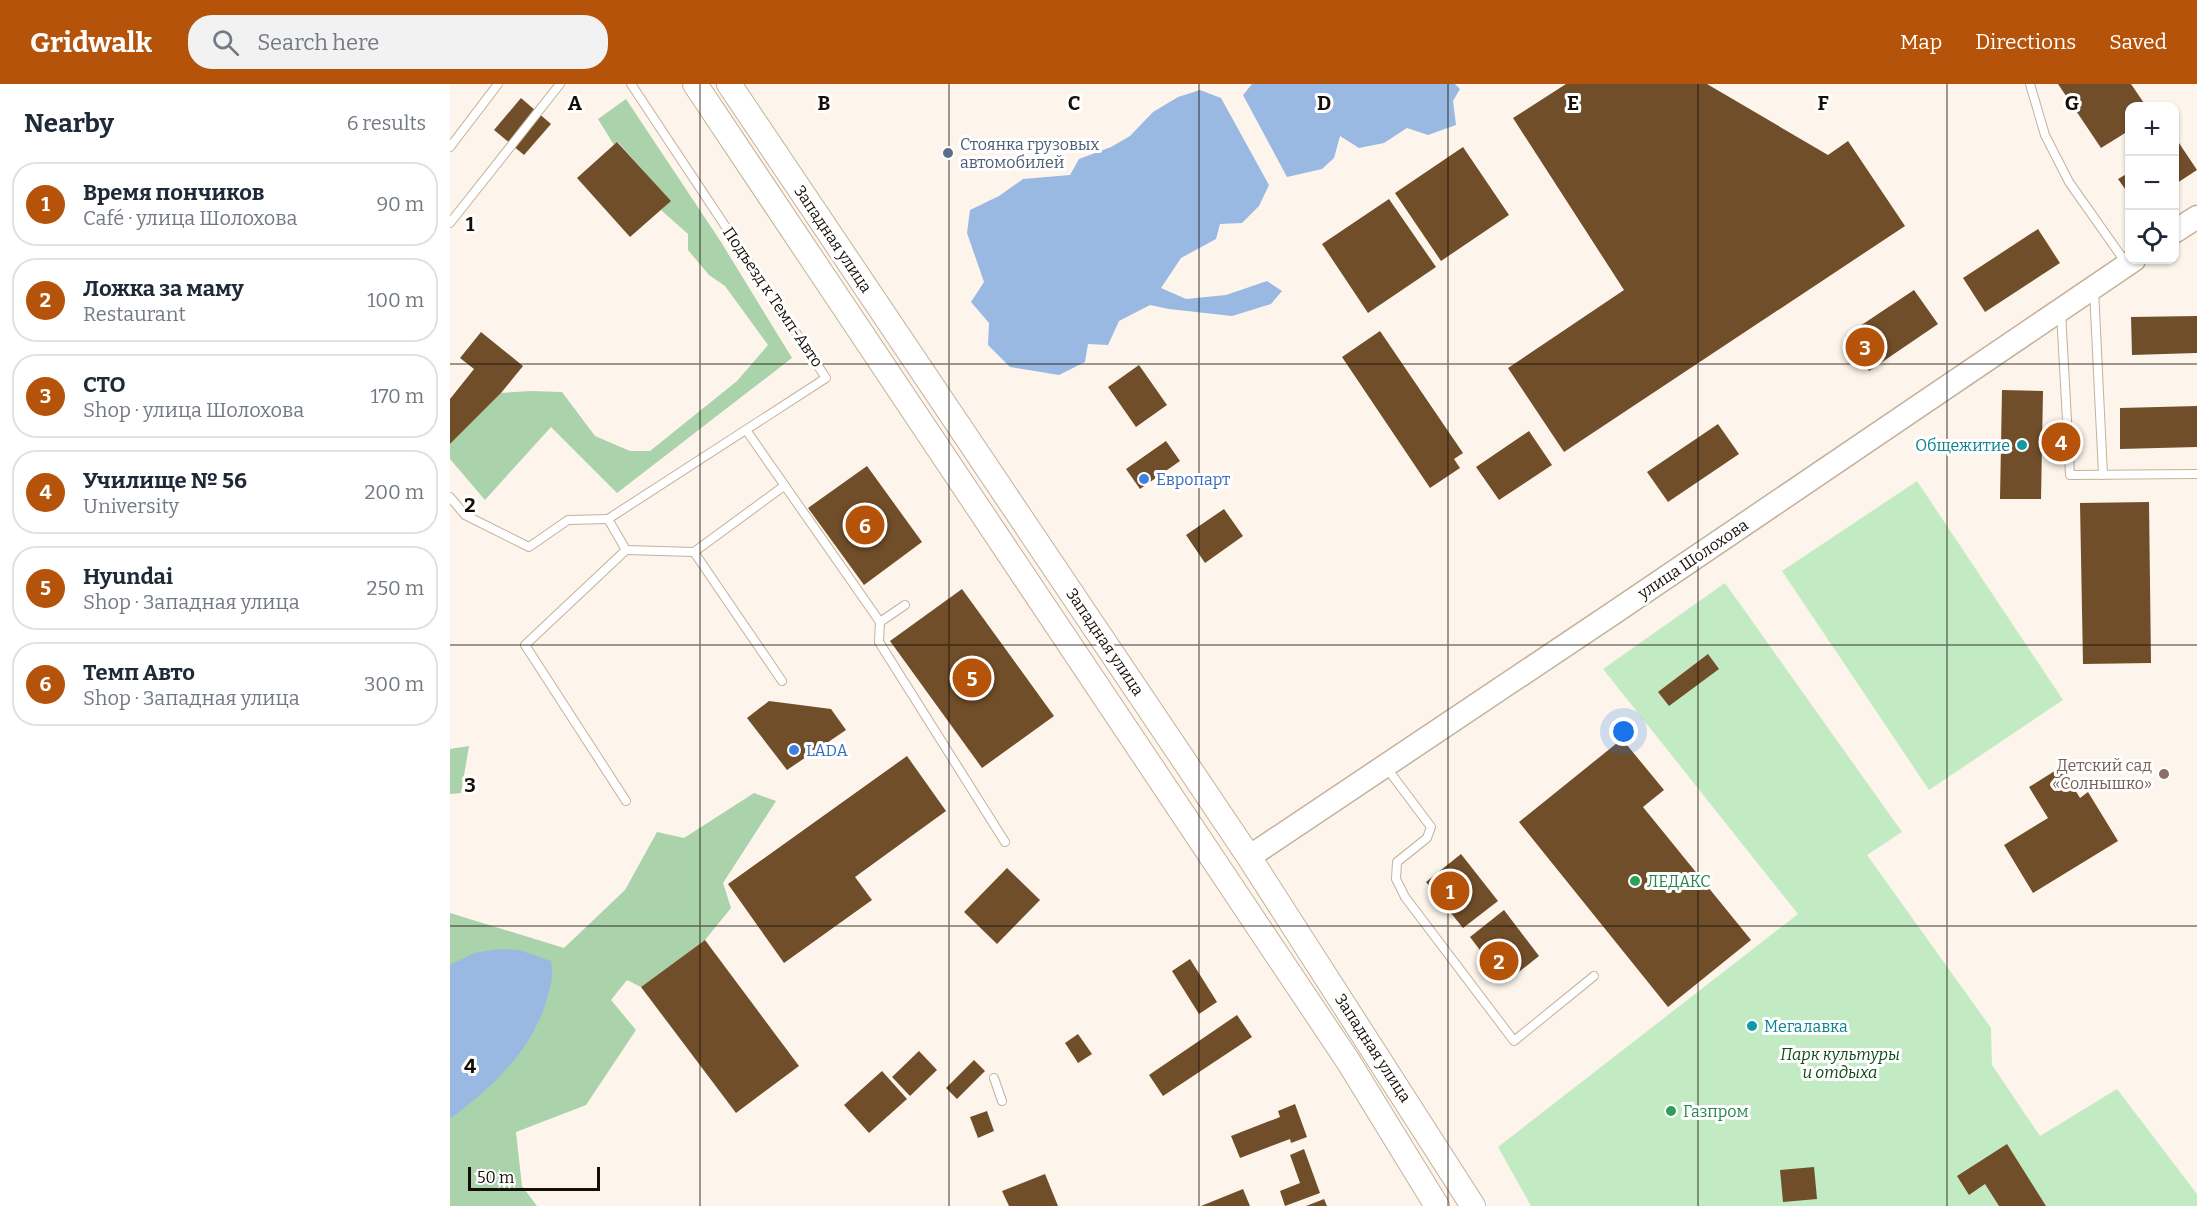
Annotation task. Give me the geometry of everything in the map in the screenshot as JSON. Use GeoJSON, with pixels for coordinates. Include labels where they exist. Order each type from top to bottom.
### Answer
{"type":"FeatureCollection","features":[{"type":"Feature","properties":{"kind":"main road","name":"Западная улица"},"geometry":{"type":"LineString","coordinates":[[695,84],[1347,1061],[1437,1206]]}},
{"type":"Feature","properties":{"kind":"main road","name":"Западная улица"},"geometry":{"type":"LineString","coordinates":[[729,84],[1249,857],[1473,1206]]}},
{"type":"Feature","properties":{"kind":"street"},"geometry":{"type":"LineString","coordinates":[[2179,229],[2197,217]]}},
{"type":"Feature","properties":{"kind":"street","name":"улица Шолохова"},"geometry":{"type":"LineString","coordinates":[[1249,857],[2128,264]]}},
{"type":"Feature","properties":{"kind":"lane"},"geometry":{"type":"LineString","coordinates":[[450,147],[498,84]]}},
{"type":"Feature","properties":{"kind":"lane"},"geometry":{"type":"LineString","coordinates":[[450,223],[560,84]]}},
{"type":"Feature","properties":{"kind":"lane","name":"Подъезд к Темп-Авто"},"geometry":{"type":"LineString","coordinates":[[608,519],[826,378],[631,84]]}},
{"type":"Feature","properties":{"kind":"lane"},"geometry":{"type":"LineString","coordinates":[[2030,84],[2045,135],[2069,182],[2125,254]]}},
{"type":"Feature","properties":{"kind":"lane"},"geometry":{"type":"LineString","coordinates":[[2094,287],[2103,475]]}},
{"type":"Feature","properties":{"kind":"lane"},"geometry":{"type":"LineString","coordinates":[[2061,309],[2070,475],[2197,474]]}},
{"type":"Feature","properties":{"kind":"lane"},"geometry":{"type":"LineString","coordinates":[[746,430],[880,622],[879,642],[1005,842]]}},
{"type":"Feature","properties":{"kind":"lane"},"geometry":{"type":"LineString","coordinates":[[626,801],[525,645],[626,550],[694,552],[784,486]]}},
{"type":"Feature","properties":{"kind":"lane"},"geometry":{"type":"LineString","coordinates":[[450,498],[465,515],[529,547],[568,520],[608,519],[626,550]]}},
{"type":"Feature","properties":{"kind":"lane"},"geometry":{"type":"LineString","coordinates":[[694,552],[782,681]]}},
{"type":"Feature","properties":{"kind":"lane"},"geometry":{"type":"LineString","coordinates":[[880,622],[905,605]]}},
{"type":"Feature","properties":{"kind":"lane"},"geometry":{"type":"LineString","coordinates":[[1385,765],[1431,827],[1427,838],[1397,862],[1396,879],[1405,897],[1514,1041],[1594,976]]}},
{"type":"Feature","properties":{"kind":"lane"},"geometry":{"type":"LineString","coordinates":[[994,1078],[1002,1101]]}},
{"type":"Feature","properties":{"kind":"green space"},"geometry":{"type":"Polygon","coordinates":[[[626,99],[721,242],[792,358],[617,493],[551,427],[485,500],[450,459],[450,444],[501,393],[562,392],[595,436],[630,451],[650,451],[737,381],[768,345],[725,286],[709,275],[688,250],[688,234],[661,210],[670,201],[618,142],[614,145],[598,119],[626,99]]]}},
{"type":"Feature","properties":{"kind":"green space"},"geometry":{"type":"Polygon","coordinates":[[[1917,481],[2063,700],[1929,790],[1782,571],[1917,481]]]}},
{"type":"Feature","properties":{"kind":"green space","name":"Парк культуры и отдыха"},"geometry":{"type":"Polygon","coordinates":[[[1725,583],[1902,832],[1867,855],[1991,1028],[1992,1065],[2040,1136],[2117,1089],[2197,1194],[2197,1206],[1531,1206],[1498,1147],[1798,914],[1603,669],[1725,583]]]}},
{"type":"Feature","properties":{"kind":"green space"},"geometry":{"type":"Polygon","coordinates":[[[469,746],[461,793],[450,794],[450,749],[469,746]]]}},
{"type":"Feature","properties":{"kind":"green space"},"geometry":{"type":"Polygon","coordinates":[[[754,793],[776,801],[723,883],[731,908],[705,940],[641,987],[627,980],[611,1000],[636,1030],[586,1105],[516,1132],[522,1186],[537,1206],[450,1206],[450,913],[564,948],[625,890],[657,832],[684,838],[754,793]]]}},
{"type":"Feature","properties":{"kind":"water"},"geometry":{"type":"Polygon","coordinates":[[[1252,84],[1455,84],[1460,89],[1453,101],[1456,125],[1428,135],[1407,128],[1384,143],[1359,148],[1340,136],[1334,158],[1322,169],[1287,177],[1243,95],[1252,84]]]}},
{"type":"Feature","properties":{"kind":"water"},"geometry":{"type":"Polygon","coordinates":[[[1200,90],[1221,98],[1269,185],[1259,206],[1242,223],[1220,224],[1216,239],[1181,258],[1161,288],[1186,299],[1226,295],[1267,281],[1282,291],[1271,304],[1232,316],[1150,305],[1119,321],[1108,345],[1088,344],[1085,362],[1059,375],[1010,367],[988,345],[989,323],[971,302],[984,282],[967,233],[970,210],[999,196],[1023,179],[1070,175],[1079,159],[1111,147],[1130,136],[1153,112],[1178,97],[1200,90]]]}},
{"type":"Feature","properties":{"kind":"water"},"geometry":{"type":"Polygon","coordinates":[[[498,949],[519,950],[551,961],[550,987],[539,1020],[519,1053],[494,1082],[450,1119],[450,965],[474,953],[498,949]]]}},
{"type":"Feature","properties":{"kind":"building"},"geometry":{"type":"Polygon","coordinates":[[[1566,84],[1707,84],[1828,155],[1848,141],[1905,226],[1564,452],[1508,368],[1624,290],[1513,118],[1566,84]]]}},
{"type":"Feature","properties":{"kind":"building"},"geometry":{"type":"Polygon","coordinates":[[[2058,84],[2131,84],[2143,102],[2125,102],[2125,133],[2101,148],[2058,84]]]}},
{"type":"Feature","properties":{"kind":"building"},"geometry":{"type":"Polygon","coordinates":[[[521,98],[551,124],[524,155],[494,130],[521,98]]]}},
{"type":"Feature","properties":{"kind":"building"},"geometry":{"type":"Polygon","coordinates":[[[617,142],[671,201],[630,237],[577,178],[617,142]]]}},
{"type":"Feature","properties":{"kind":"building"},"geometry":{"type":"Polygon","coordinates":[[[2179,143],[2197,170],[2179,182],[2179,143]]]}},
{"type":"Feature","properties":{"kind":"building"},"geometry":{"type":"Polygon","coordinates":[[[1463,147],[1509,215],[1441,261],[1395,193],[1463,147]]]}},
{"type":"Feature","properties":{"kind":"building"},"geometry":{"type":"Polygon","coordinates":[[[2125,175],[2125,189],[2118,179],[2125,175]]]}},
{"type":"Feature","properties":{"kind":"building"},"geometry":{"type":"Polygon","coordinates":[[[1389,199],[1436,267],[1368,313],[1322,244],[1389,199]]]}},
{"type":"Feature","properties":{"kind":"building"},"geometry":{"type":"Polygon","coordinates":[[[2038,229],[2060,263],[1985,312],[1963,278],[2038,229]]]}},
{"type":"Feature","properties":{"kind":"building"},"geometry":{"type":"Polygon","coordinates":[[[1914,290],[1938,324],[1869,371],[1845,336],[1914,290]]]}},
{"type":"Feature","properties":{"kind":"building"},"geometry":{"type":"Polygon","coordinates":[[[2197,316],[2197,353],[2132,355],[2131,317],[2197,316]]]}},
{"type":"Feature","properties":{"kind":"building"},"geometry":{"type":"Polygon","coordinates":[[[1380,331],[1463,453],[1454,459],[1460,468],[1430,488],[1342,357],[1380,331]]]}},
{"type":"Feature","properties":{"kind":"building"},"geometry":{"type":"Polygon","coordinates":[[[481,332],[523,366],[501,393],[450,444],[450,399],[474,369],[460,358],[481,332]]]}},
{"type":"Feature","properties":{"kind":"building"},"geometry":{"type":"Polygon","coordinates":[[[1139,365],[1167,405],[1136,427],[1108,387],[1139,365]]]}},
{"type":"Feature","properties":{"kind":"building","name":"Общежитие"},"geometry":{"type":"Polygon","coordinates":[[[2002,390],[2043,391],[2041,499],[2000,499],[2002,390]]]}},
{"type":"Feature","properties":{"kind":"building"},"geometry":{"type":"Polygon","coordinates":[[[2197,406],[2197,447],[2120,449],[2120,408],[2197,406]]]}},
{"type":"Feature","properties":{"kind":"building"},"geometry":{"type":"Polygon","coordinates":[[[1718,424],[1739,454],[1668,502],[1647,472],[1718,424]]]}},
{"type":"Feature","properties":{"kind":"building"},"geometry":{"type":"Polygon","coordinates":[[[1529,431],[1552,465],[1499,500],[1476,467],[1529,431]]]}},
{"type":"Feature","properties":{"kind":"building"},"geometry":{"type":"Polygon","coordinates":[[[1166,441],[1180,461],[1140,489],[1126,469],[1166,441]]]}},
{"type":"Feature","properties":{"kind":"building"},"geometry":{"type":"Polygon","coordinates":[[[867,466],[922,542],[864,585],[808,508],[867,466]]]}},
{"type":"Feature","properties":{"kind":"building"},"geometry":{"type":"Polygon","coordinates":[[[2149,502],[2151,663],[2083,664],[2080,503],[2149,502]]]}},
{"type":"Feature","properties":{"kind":"building"},"geometry":{"type":"Polygon","coordinates":[[[1224,509],[1243,536],[1205,563],[1186,535],[1224,509]]]}},
{"type":"Feature","properties":{"kind":"building"},"geometry":{"type":"Polygon","coordinates":[[[962,589],[1054,716],[982,768],[890,641],[962,589]]]}},
{"type":"Feature","properties":{"kind":"building"},"geometry":{"type":"Polygon","coordinates":[[[1708,654],[1719,669],[1669,706],[1658,692],[1708,654]]]}},
{"type":"Feature","properties":{"kind":"building","name":"LADA"},"geometry":{"type":"Polygon","coordinates":[[[769,701],[831,709],[846,730],[787,770],[747,718],[769,701]]]}},
{"type":"Feature","properties":{"kind":"building","name":"ЛЕДАКС"},"geometry":{"type":"Polygon","coordinates":[[[1622,739],[1664,790],[1643,807],[1751,940],[1668,1007],[1519,822],[1622,739]]]}},
{"type":"Feature","properties":{"kind":"building"},"geometry":{"type":"Polygon","coordinates":[[[907,756],[946,811],[855,877],[872,900],[784,963],[728,884],[907,756]]]}},
{"type":"Feature","properties":{"kind":"building"},"geometry":{"type":"Polygon","coordinates":[[[2061,767],[2080,798],[2088,792],[2118,841],[2033,893],[2004,845],[2048,818],[2029,787],[2061,767]]]}},
{"type":"Feature","properties":{"kind":"building"},"geometry":{"type":"Polygon","coordinates":[[[1461,854],[1498,901],[1463,928],[1426,882],[1461,854]]]}},
{"type":"Feature","properties":{"kind":"building"},"geometry":{"type":"Polygon","coordinates":[[[1007,868],[1040,900],[997,944],[964,912],[1007,868]]]}},
{"type":"Feature","properties":{"kind":"building"},"geometry":{"type":"Polygon","coordinates":[[[1504,910],[1539,956],[1505,983],[1470,937],[1504,910]]]}},
{"type":"Feature","properties":{"kind":"building"},"geometry":{"type":"Polygon","coordinates":[[[705,940],[799,1066],[736,1113],[641,987],[705,940]]]}},
{"type":"Feature","properties":{"kind":"building"},"geometry":{"type":"Polygon","coordinates":[[[1190,959],[1217,1002],[1199,1014],[1172,971],[1190,959]]]}},
{"type":"Feature","properties":{"kind":"building"},"geometry":{"type":"Polygon","coordinates":[[[1237,1015],[1252,1037],[1163,1096],[1149,1075],[1237,1015]]]}},
{"type":"Feature","properties":{"kind":"building"},"geometry":{"type":"Polygon","coordinates":[[[1078,1034],[1092,1054],[1078,1063],[1065,1043],[1078,1034]]]}},
{"type":"Feature","properties":{"kind":"building"},"geometry":{"type":"Polygon","coordinates":[[[919,1051],[937,1070],[910,1096],[892,1077],[919,1051]]]}},
{"type":"Feature","properties":{"kind":"building"},"geometry":{"type":"Polygon","coordinates":[[[974,1060],[985,1071],[957,1099],[946,1088],[974,1060]]]}},
{"type":"Feature","properties":{"kind":"building"},"geometry":{"type":"Polygon","coordinates":[[[882,1071],[907,1099],[869,1133],[844,1105],[882,1071]]]}},
{"type":"Feature","properties":{"kind":"building"},"geometry":{"type":"Polygon","coordinates":[[[1295,1104],[1307,1137],[1291,1143],[1290,1139],[1240,1158],[1231,1136],[1280,1117],[1278,1111],[1295,1104]]]}},
{"type":"Feature","properties":{"kind":"building"},"geometry":{"type":"Polygon","coordinates":[[[987,1111],[994,1131],[978,1138],[970,1117],[987,1111]]]}},
{"type":"Feature","properties":{"kind":"building"},"geometry":{"type":"Polygon","coordinates":[[[2007,1144],[2046,1206],[1999,1206],[1985,1184],[1969,1195],[1957,1176],[2007,1144]]]}},
{"type":"Feature","properties":{"kind":"building"},"geometry":{"type":"Polygon","coordinates":[[[1304,1149],[1320,1193],[1285,1206],[1280,1191],[1300,1183],[1290,1155],[1304,1149]]]}},
{"type":"Feature","properties":{"kind":"building"},"geometry":{"type":"Polygon","coordinates":[[[1814,1167],[1817,1199],[1783,1202],[1780,1170],[1814,1167]]]}},
{"type":"Feature","properties":{"kind":"building"},"geometry":{"type":"Polygon","coordinates":[[[1045,1174],[1058,1206],[1009,1206],[1002,1191],[1045,1174]]]}},
{"type":"Feature","properties":{"kind":"building"},"geometry":{"type":"Polygon","coordinates":[[[1243,1189],[1250,1206],[1201,1206],[1243,1189]]]}},
{"type":"Feature","properties":{"kind":"building"},"geometry":{"type":"Polygon","coordinates":[[[1324,1199],[1327,1206],[1306,1206],[1324,1199]]]}},
{"type":"Feature","properties":{"kind":"place","name":"Стоянка грузовых автомобилей"},"geometry":{"type":"Point","coordinates":[948,153]}},
{"type":"Feature","properties":{"kind":"place","name":"СТО"},"geometry":{"type":"Point","coordinates":[1865,347]}},
{"type":"Feature","properties":{"kind":"place","name":"Училище № 56"},"geometry":{"type":"Point","coordinates":[2061,442]}},
{"type":"Feature","properties":{"kind":"place","name":"Общежитие"},"geometry":{"type":"Point","coordinates":[2022,445]}},
{"type":"Feature","properties":{"kind":"place","name":"Европарт"},"geometry":{"type":"Point","coordinates":[1144,479]}},
{"type":"Feature","properties":{"kind":"place","name":"Темп Авто"},"geometry":{"type":"Point","coordinates":[865,525]}},
{"type":"Feature","properties":{"kind":"place","name":"Hyundai"},"geometry":{"type":"Point","coordinates":[972,678]}},
{"type":"Feature","properties":{"kind":"place","name":"LADA"},"geometry":{"type":"Point","coordinates":[794,750]}},
{"type":"Feature","properties":{"kind":"place","name":"Детский сад «Солнышко»"},"geometry":{"type":"Point","coordinates":[2164,774]}},
{"type":"Feature","properties":{"kind":"place","name":"ЛЕДАКС"},"geometry":{"type":"Point","coordinates":[1635,881]}},
{"type":"Feature","properties":{"kind":"place","name":"Время пончиков"},"geometry":{"type":"Point","coordinates":[1450,891]}},
{"type":"Feature","properties":{"kind":"place","name":"Ложка за маму"},"geometry":{"type":"Point","coordinates":[1499,961]}},
{"type":"Feature","properties":{"kind":"place","name":"Мегалавка"},"geometry":{"type":"Point","coordinates":[1752,1026]}},
{"type":"Feature","properties":{"kind":"place","name":"Газпром"},"geometry":{"type":"Point","coordinates":[1671,1111]}}]}
